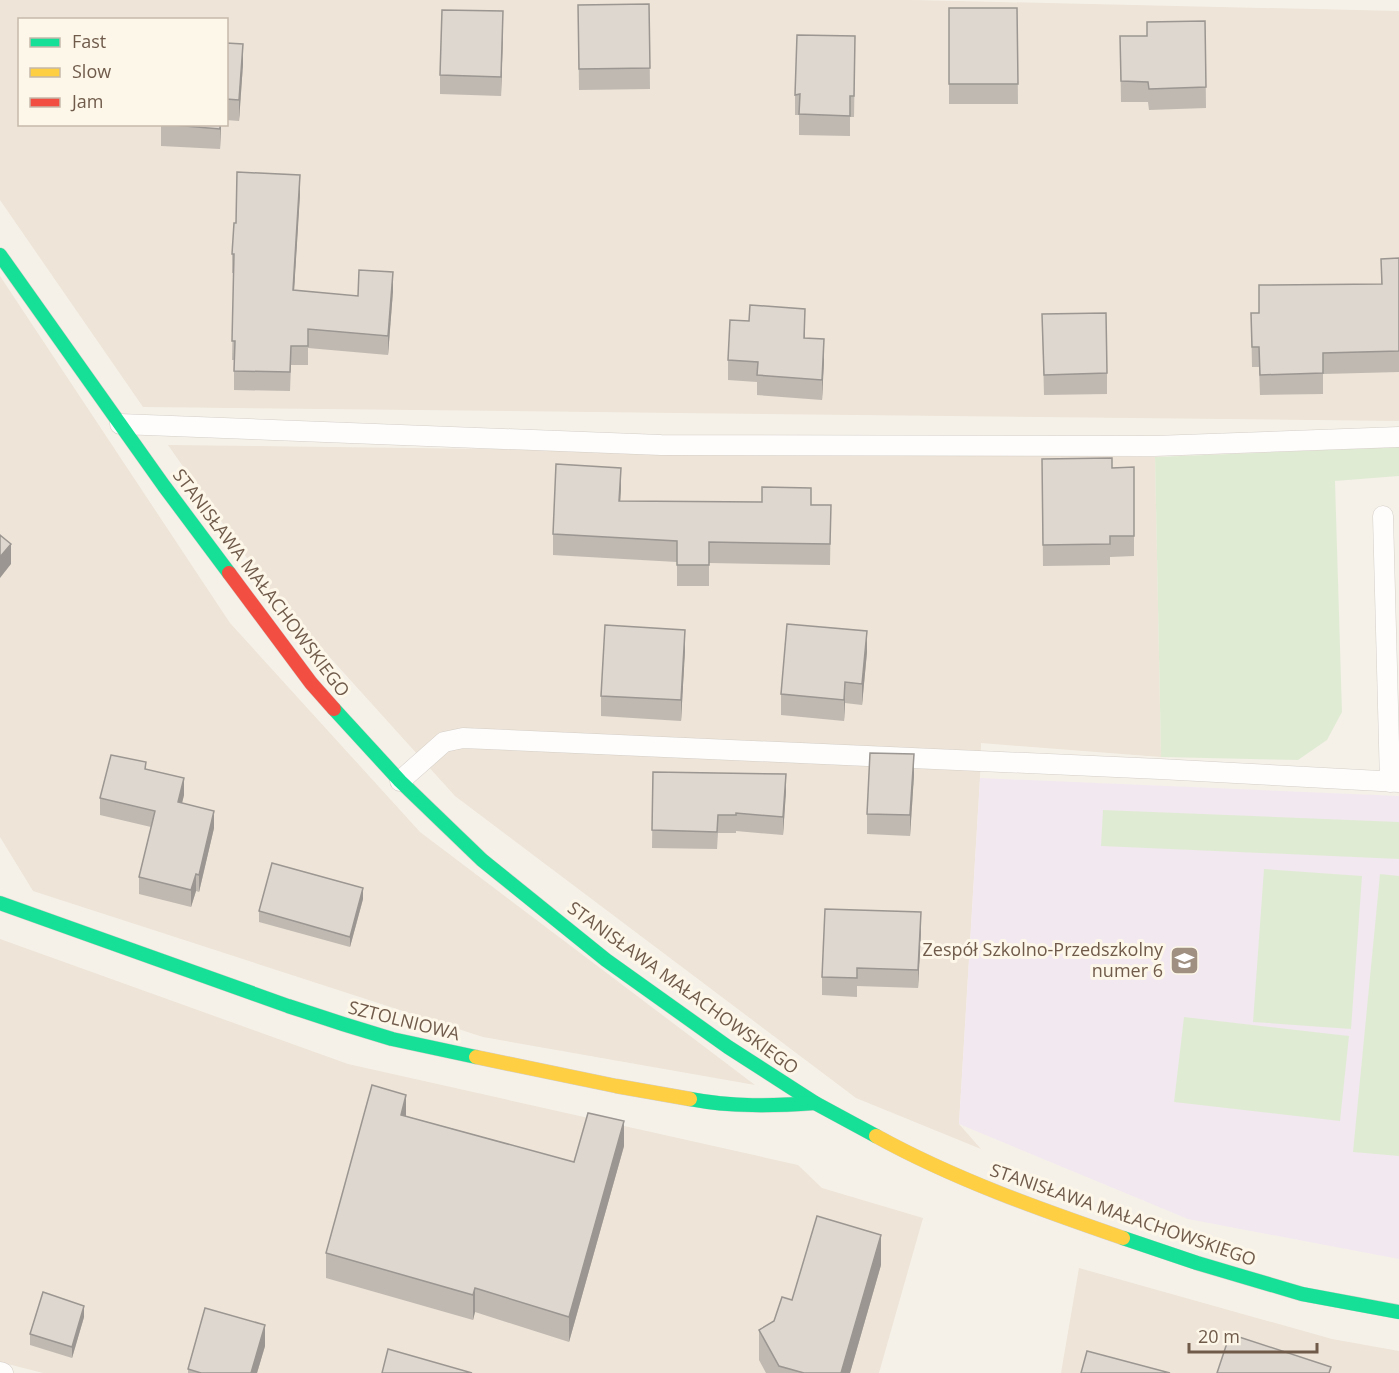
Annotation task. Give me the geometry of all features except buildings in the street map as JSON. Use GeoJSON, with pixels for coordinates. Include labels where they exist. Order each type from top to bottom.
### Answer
{"type":"FeatureCollection","features":[{"type":"Feature","properties":{"kind":"street","name":"STANISŁAWA MAŁACHOWSKIEGO"},"geometry":{"type":"LineString","coordinates":[[0,255],[164,486],[311,683],[400,781],[482,860],[606,960],[728,1047],[815,1103],[906,1153],[997,1192],[1084,1225],[1197,1263],[1302,1294],[1399,1312]]}},
{"type":"Feature","properties":{"kind":"street","name":"SZTOLNIOWA"},"geometry":{"type":"LineString","coordinates":[[0,903],[288,1006],[392,1039],[604,1084],[716,1104],[767,1106],[815,1103]]}},
{"type":"Feature","properties":{"kind":"lane"},"geometry":{"type":"LineString","coordinates":[[120,424],[661,445],[1154,446],[1399,437]]}},
{"type":"Feature","properties":{"kind":"lane"},"geometry":{"type":"LineString","coordinates":[[400,781],[444,742],[463,738],[1160,769],[1395,782],[1383,516]]}},
{"type":"Feature","properties":{"kind":"shaded area"},"geometry":{"type":"Polygon","coordinates":[[[0,0],[913,0],[1399,11],[1399,421],[143,407],[0,200],[0,0]]]}},
{"type":"Feature","properties":{"kind":"shaded area"},"geometry":{"type":"Polygon","coordinates":[[[0,276],[230,623],[420,832],[755,1085],[483,1037],[33,891],[0,837],[0,276]]]}},
{"type":"Feature","properties":{"kind":"shaded area"},"geometry":{"type":"Polygon","coordinates":[[[168,445],[1155,457],[1161,757],[981,743],[959,1124],[981,1149],[856,1098],[455,796],[270,591],[168,445]]]}},
{"type":"Feature","properties":{"kind":"shaded area","name":"Zespół Szkolno-Przedszkolny numer 6"},"geometry":{"type":"Polygon","coordinates":[[[980,778],[1399,796],[1399,1259],[1188,1219],[959,1124],[980,778]]]}},
{"type":"Feature","properties":{"kind":"shaded area"},"geometry":{"type":"Polygon","coordinates":[[[0,939],[348,1064],[798,1165],[822,1188],[923,1218],[879,1373],[43,1373],[0,1362],[0,939]]]}},
{"type":"Feature","properties":{"kind":"shaded area"},"geometry":{"type":"Polygon","coordinates":[[[1079,1268],[1332,1339],[1399,1351],[1399,1373],[1061,1373],[1079,1268]]]}},
{"type":"Feature","properties":{"kind":"green space"},"geometry":{"type":"Polygon","coordinates":[[[1399,447],[1399,476],[1335,481],[1342,712],[1327,740],[1298,760],[1161,757],[1155,457],[1399,447]]]}},
{"type":"Feature","properties":{"kind":"green space"},"geometry":{"type":"Polygon","coordinates":[[[1103,810],[1399,822],[1399,859],[1101,846],[1103,810]]]}},
{"type":"Feature","properties":{"kind":"green space"},"geometry":{"type":"Polygon","coordinates":[[[1264,869],[1362,876],[1351,1029],[1253,1022],[1264,869]]]}},
{"type":"Feature","properties":{"kind":"green space"},"geometry":{"type":"Polygon","coordinates":[[[1380,874],[1399,876],[1399,1156],[1353,1152],[1380,874]]]}},
{"type":"Feature","properties":{"kind":"green space"},"geometry":{"type":"Polygon","coordinates":[[[1184,1017],[1349,1036],[1340,1121],[1174,1102],[1184,1017]]]}},
{"type":"Feature","properties":{"kind":"traffic: fast"},"geometry":{"type":"LineString","coordinates":[[0,255],[164,486],[229,573]]}},
{"type":"Feature","properties":{"kind":"traffic: fast"},"geometry":{"type":"LineString","coordinates":[[334,709],[400,781],[482,860],[606,960],[728,1047],[815,1103],[876,1136]]}},
{"type":"Feature","properties":{"kind":"traffic: fast"},"geometry":{"type":"LineString","coordinates":[[0,903],[343,1024],[392,1039],[476,1057]]}},
{"type":"Feature","properties":{"kind":"traffic: fast"},"geometry":{"type":"LineString","coordinates":[[690,1099],[752,1105],[815,1103]]}},
{"type":"Feature","properties":{"kind":"traffic: fast"},"geometry":{"type":"LineString","coordinates":[[1123,1238],[1302,1294],[1399,1312]]}},
{"type":"Feature","properties":{"kind":"traffic: slow"},"geometry":{"type":"LineString","coordinates":[[476,1057],[690,1099]]}},
{"type":"Feature","properties":{"kind":"traffic: slow"},"geometry":{"type":"LineString","coordinates":[[876,1136],[966,1180],[1123,1238]]}},
{"type":"Feature","properties":{"kind":"traffic: jam"},"geometry":{"type":"LineString","coordinates":[[229,573],[311,683],[334,709]]}},
{"type":"Feature","properties":{"kind":"place","name":"Zespół Szkolno-Przedszkolny numer 6"},"geometry":{"type":"Point","coordinates":[1184,960]}}]}
